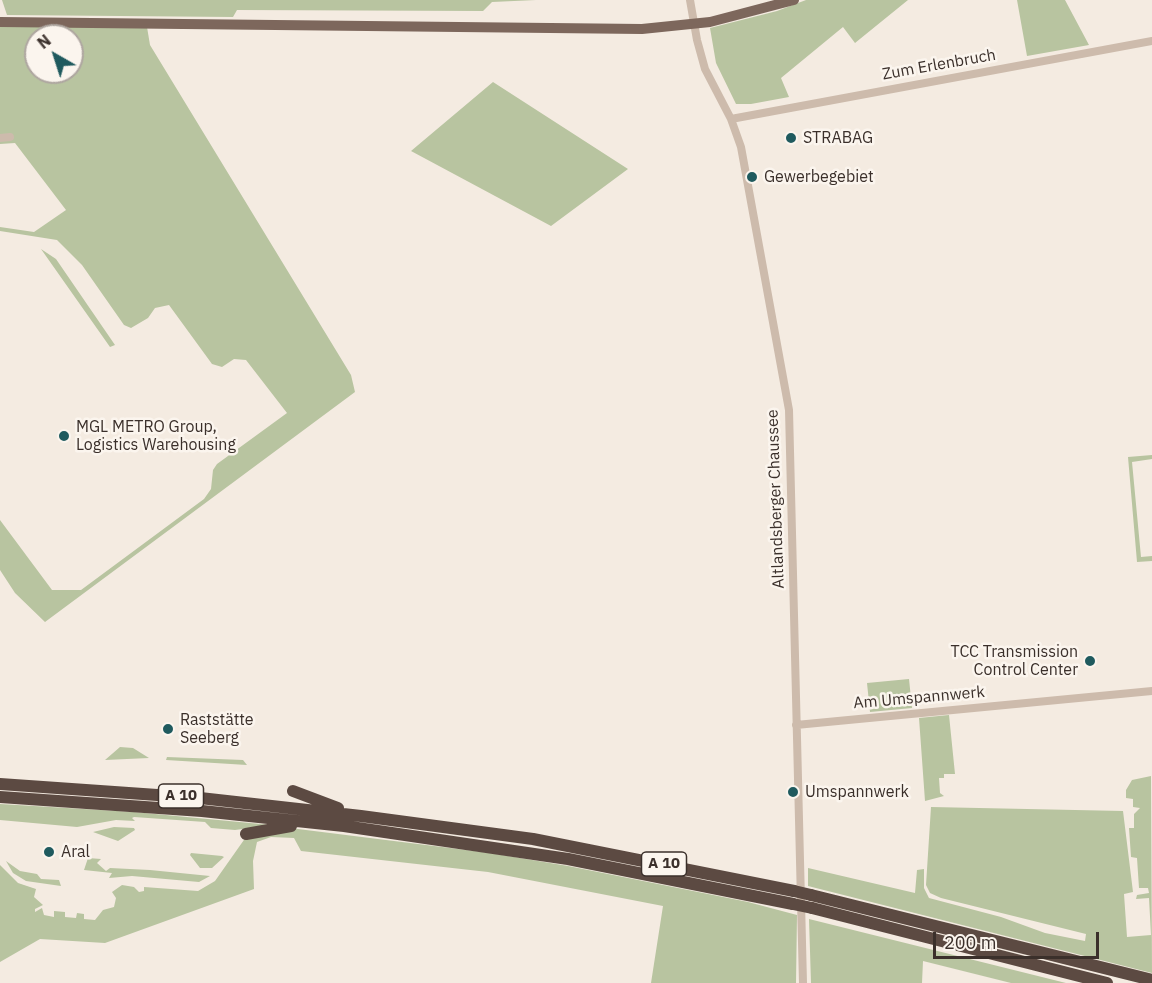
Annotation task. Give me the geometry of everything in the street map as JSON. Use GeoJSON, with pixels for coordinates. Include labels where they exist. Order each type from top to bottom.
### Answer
{"type":"FeatureCollection","features":[{"type":"Feature","properties":{"kind":"highway","name":"A 10"},"geometry":{"type":"LineString","coordinates":[[0,784],[200,798],[362,816],[533,839],[794,891],[1152,980]]}},
{"type":"Feature","properties":{"kind":"highway"},"geometry":{"type":"LineString","coordinates":[[293,791],[362,816]]}},
{"type":"Feature","properties":{"kind":"highway","name":"A 10"},"geometry":{"type":"LineString","coordinates":[[0,797],[202,811],[325,824],[568,859],[793,904],[807,912],[1107,983]]}},
{"type":"Feature","properties":{"kind":"highway"},"geometry":{"type":"LineString","coordinates":[[246,834],[277,826],[325,824]]}},
{"type":"Feature","properties":{"kind":"main road"},"geometry":{"type":"LineString","coordinates":[[0,22],[642,29],[694,24],[758,11],[794,0]]}},
{"type":"Feature","properties":{"kind":"street","name":"Altlandsberger Chaussee"},"geometry":{"type":"LineString","coordinates":[[690,0],[709,78],[731,119],[744,161],[789,410],[796,725],[807,912],[803,983]]}},
{"type":"Feature","properties":{"kind":"street","name":"Zum Erlenbruch"},"geometry":{"type":"LineString","coordinates":[[731,119],[1152,41]]}},
{"type":"Feature","properties":{"kind":"street"},"geometry":{"type":"LineString","coordinates":[[0,138],[10,137]]}},
{"type":"Feature","properties":{"kind":"street","name":"Am Umspannwerk"},"geometry":{"type":"LineString","coordinates":[[796,725],[1152,690]]}},
{"type":"Feature","properties":{"kind":"green space"},"geometry":{"type":"Polygon","coordinates":[[[2,0],[536,0],[492,2],[483,11],[237,10],[233,17],[7,15],[2,0]]]}},
{"type":"Feature","properties":{"kind":"green space"},"geometry":{"type":"Polygon","coordinates":[[[806,0],[908,0],[855,43],[843,27],[781,78],[789,97],[751,104],[736,104],[716,63],[710,28],[777,11],[806,0]]]}},
{"type":"Feature","properties":{"kind":"green space"},"geometry":{"type":"Polygon","coordinates":[[[1017,0],[1065,0],[1089,45],[1027,56],[1017,0]]]}},
{"type":"Feature","properties":{"kind":"green space"},"geometry":{"type":"Polygon","coordinates":[[[0,25],[24,25],[24,84],[84,84],[84,26],[147,27],[150,45],[351,375],[355,392],[45,622],[15,593],[0,570],[0,520],[52,590],[81,590],[204,499],[211,489],[213,470],[217,464],[287,413],[246,360],[234,359],[222,367],[212,364],[169,305],[155,308],[148,318],[131,328],[124,325],[82,265],[57,240],[0,231],[0,227],[34,232],[66,210],[15,143],[0,144],[0,141],[13,139],[0,134],[0,25]]]}},
{"type":"Feature","properties":{"kind":"green space"},"geometry":{"type":"Polygon","coordinates":[[[493,82],[628,169],[551,226],[411,151],[493,82]]]}},
{"type":"Feature","properties":{"kind":"green space"},"geometry":{"type":"Polygon","coordinates":[[[41,249],[56,259],[115,345],[110,347],[41,249]]]}},
{"type":"Feature","properties":{"kind":"green space"},"geometry":{"type":"Polygon","coordinates":[[[1152,455],[1152,459],[1132,462],[1141,557],[1152,556],[1152,561],[1137,562],[1128,457],[1152,455]]]}},
{"type":"Feature","properties":{"kind":"green space"},"geometry":{"type":"Polygon","coordinates":[[[909,679],[912,708],[870,712],[867,683],[909,679]]]}},
{"type":"Feature","properties":{"kind":"green space"},"geometry":{"type":"Polygon","coordinates":[[[949,715],[955,774],[944,774],[944,778],[939,778],[940,793],[944,796],[925,801],[919,718],[949,715]]]}},
{"type":"Feature","properties":{"kind":"green space"},"geometry":{"type":"Polygon","coordinates":[[[120,747],[133,748],[149,758],[105,760],[120,747]]]}},
{"type":"Feature","properties":{"kind":"green space"},"geometry":{"type":"Polygon","coordinates":[[[167,757],[243,760],[247,765],[166,760],[167,757]]]}},
{"type":"Feature","properties":{"kind":"green space"},"geometry":{"type":"Polygon","coordinates":[[[1151,776],[1152,973],[808,886],[808,868],[915,893],[917,870],[924,869],[924,888],[929,898],[1001,917],[1045,933],[1085,941],[1086,934],[941,898],[930,893],[926,885],[931,807],[1123,811],[1133,892],[1124,894],[1127,937],[1151,935],[1149,898],[1136,899],[1137,895],[1149,893],[1148,888],[1139,888],[1137,858],[1131,857],[1129,828],[1134,828],[1134,814],[1140,808],[1133,807],[1133,799],[1126,798],[1126,790],[1132,780],[1151,776]]]}},
{"type":"Feature","properties":{"kind":"green space"},"geometry":{"type":"Polygon","coordinates":[[[0,804],[134,812],[271,825],[235,830],[211,828],[205,822],[134,817],[132,818],[135,821],[116,820],[77,827],[0,820],[0,804]]]}},
{"type":"Feature","properties":{"kind":"green space"},"geometry":{"type":"Polygon","coordinates":[[[114,827],[134,828],[135,830],[118,841],[93,832],[114,827]]]}},
{"type":"Feature","properties":{"kind":"green space"},"geometry":{"type":"Polygon","coordinates":[[[290,828],[490,853],[568,866],[748,902],[797,915],[796,983],[651,983],[663,906],[488,872],[301,851],[294,838],[271,837],[257,842],[253,861],[254,889],[105,943],[40,939],[0,962],[0,865],[18,883],[36,889],[34,897],[43,905],[35,909],[35,912],[42,908],[44,915],[54,917],[54,911],[65,912],[65,917],[76,918],[77,913],[84,914],[84,919],[95,920],[103,910],[114,907],[116,898],[112,892],[122,885],[134,887],[139,892],[144,891],[144,887],[198,891],[215,881],[246,837],[290,828]]]}},
{"type":"Feature","properties":{"kind":"green space"},"geometry":{"type":"Polygon","coordinates":[[[191,853],[224,857],[212,868],[200,868],[190,855],[191,853]]]}},
{"type":"Feature","properties":{"kind":"green space"},"geometry":{"type":"Polygon","coordinates":[[[88,858],[101,859],[97,863],[106,871],[110,868],[210,876],[199,882],[132,876],[109,878],[112,873],[84,870],[88,858]]]}},
{"type":"Feature","properties":{"kind":"green space"},"geometry":{"type":"Polygon","coordinates":[[[6,861],[20,871],[37,874],[41,879],[59,880],[61,886],[26,881],[13,873],[6,861]]]}},
{"type":"Feature","properties":{"kind":"green space"},"geometry":{"type":"Polygon","coordinates":[[[809,919],[1066,983],[1011,983],[923,961],[922,983],[811,983],[809,919]]]}},
{"type":"Feature","properties":{"kind":"place","name":"STRABAG"},"geometry":{"type":"Point","coordinates":[791,138]}},
{"type":"Feature","properties":{"kind":"place","name":"Gewerbegebiet"},"geometry":{"type":"Point","coordinates":[752,177]}},
{"type":"Feature","properties":{"kind":"place","name":"MGL METRO Group, Logistics Warehousing"},"geometry":{"type":"Point","coordinates":[64,436]}},
{"type":"Feature","properties":{"kind":"place","name":"TCC Transmission Control Center"},"geometry":{"type":"Point","coordinates":[1090,661]}},
{"type":"Feature","properties":{"kind":"place","name":"Raststätte Seeberg"},"geometry":{"type":"Point","coordinates":[168,729]}},
{"type":"Feature","properties":{"kind":"place","name":"Umspannwerk"},"geometry":{"type":"Point","coordinates":[793,792]}},
{"type":"Feature","properties":{"kind":"place","name":"Aral"},"geometry":{"type":"Point","coordinates":[49,852]}}]}
